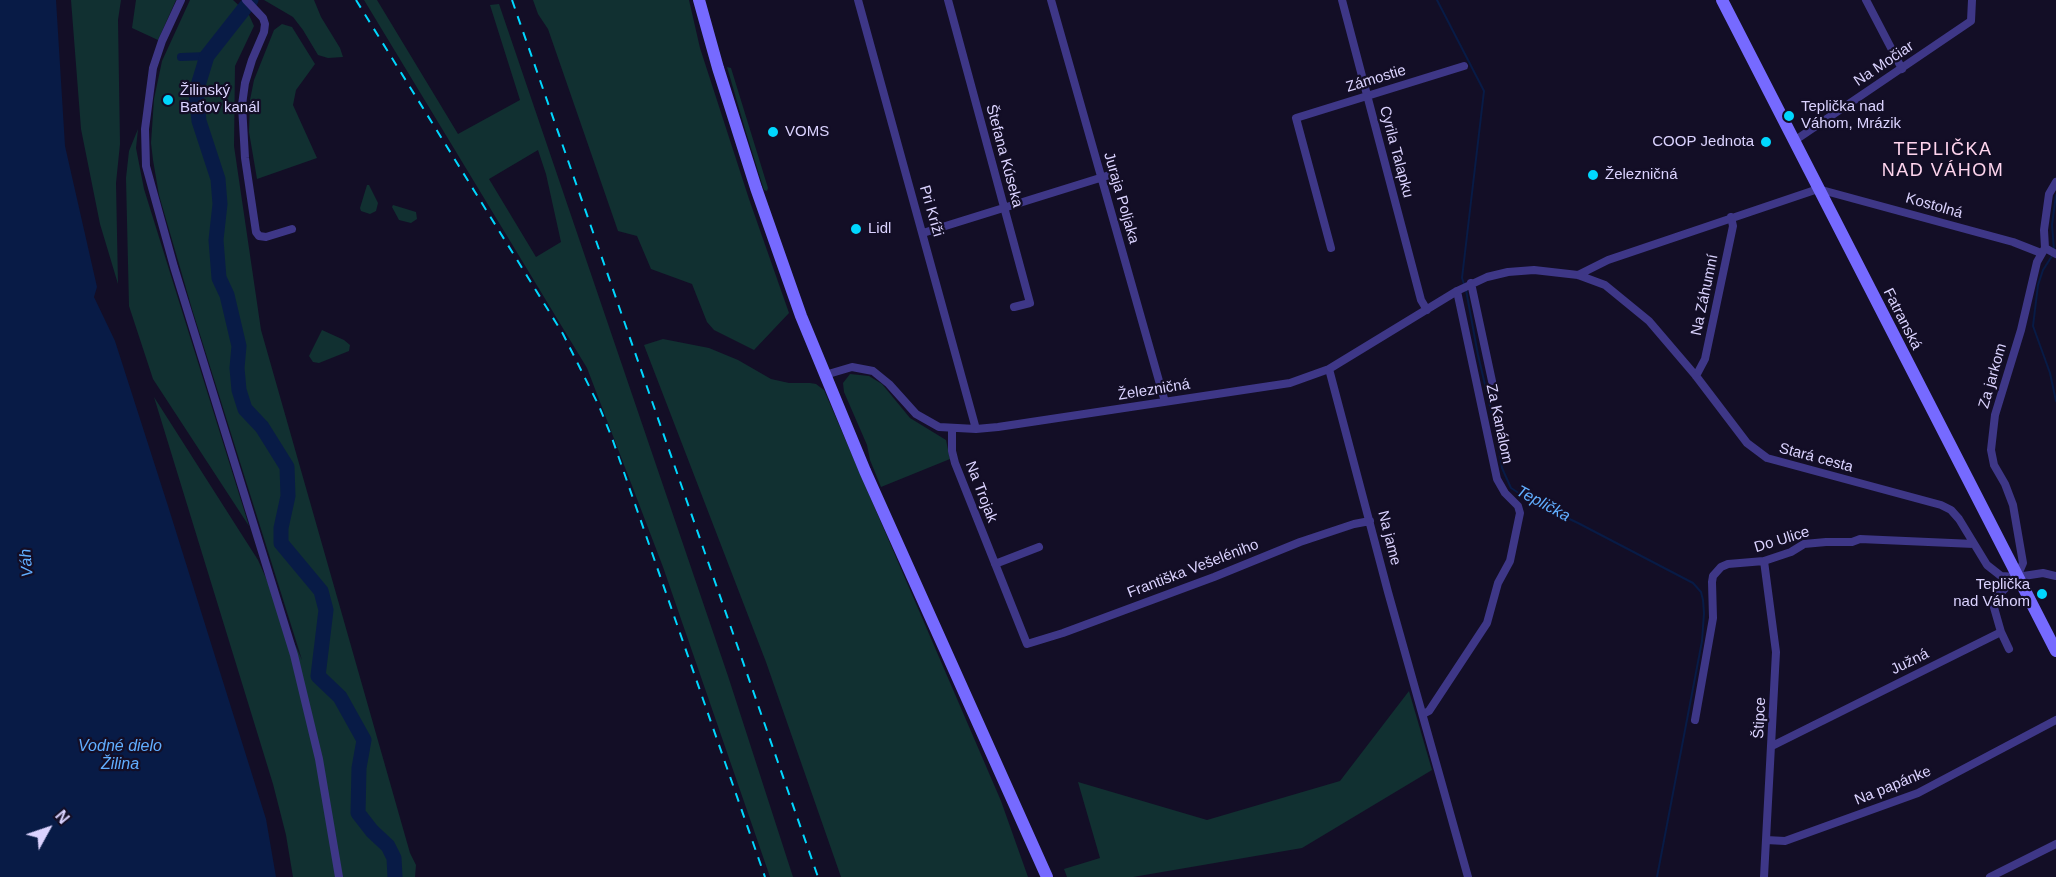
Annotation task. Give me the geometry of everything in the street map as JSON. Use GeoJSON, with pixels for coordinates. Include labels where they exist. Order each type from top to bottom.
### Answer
{"type":"FeatureCollection","features":[{"type":"Feature","properties":{"kind":"main road"},"geometry":{"type":"LineString","coordinates":[[699,0],[756,188],[782,264],[825,375],[1047,877]]}},
{"type":"Feature","properties":{"kind":"main road","name":"Fatranská"},"geometry":{"type":"LineString","coordinates":[[1722,0],[2056,651]]}},
{"type":"Feature","properties":{"kind":"street"},"geometry":{"type":"LineString","coordinates":[[181,0],[162,41],[153,68],[145,129],[146,166],[174,267],[294,655],[319,759],[339,877]]}},
{"type":"Feature","properties":{"kind":"street"},"geometry":{"type":"LineString","coordinates":[[246,0],[263,18],[264,32],[252,60],[242,105],[244,158],[256,232],[266,237],[292,229]]}},
{"type":"Feature","properties":{"kind":"street","name":"Pri Kríži"},"geometry":{"type":"LineString","coordinates":[[858,0],[976,429]]}},
{"type":"Feature","properties":{"kind":"street","name":"Štefana Kúseka"},"geometry":{"type":"LineString","coordinates":[[948,0],[1030,303],[1014,307]]}},
{"type":"Feature","properties":{"kind":"street","name":"Juraja Poljaka"},"geometry":{"type":"LineString","coordinates":[[1051,0],[1165,402]]}},
{"type":"Feature","properties":{"kind":"street","name":"Cyrila Talapku"},"geometry":{"type":"LineString","coordinates":[[1342,0],[1421,300],[1427,310]]}},
{"type":"Feature","properties":{"kind":"street"},"geometry":{"type":"LineString","coordinates":[[1866,0],[1902,69]]}},
{"type":"Feature","properties":{"kind":"street","name":"Na Močiar"},"geometry":{"type":"LineString","coordinates":[[1794,141],[1971,21],[1972,0]]}},
{"type":"Feature","properties":{"kind":"street","name":"Zámostie"},"geometry":{"type":"LineString","coordinates":[[1331,248],[1296,118],[1464,66]]}},
{"type":"Feature","properties":{"kind":"street"},"geometry":{"type":"LineString","coordinates":[[923,233],[1116,173]]}},
{"type":"Feature","properties":{"kind":"street","name":"Za jarkom"},"geometry":{"type":"LineString","coordinates":[[2017,577],[2023,563],[2013,505],[1994,465],[1991,450],[1995,415],[2021,330],[2031,284],[2050,252],[2044,230],[2049,194],[2056,183]]}},
{"type":"Feature","properties":{"kind":"street"},"geometry":{"type":"LineString","coordinates":[[1578,275],[1608,260],[1818,189]]}},
{"type":"Feature","properties":{"kind":"street","name":"Kostolná"},"geometry":{"type":"LineString","coordinates":[[1818,189],[2050,252]]}},
{"type":"Feature","properties":{"kind":"street","name":"Na Záhumní"},"geometry":{"type":"LineString","coordinates":[[1696,376],[1705,359],[1733,226],[1731,217]]}},
{"type":"Feature","properties":{"kind":"street","name":"Železničná"},"geometry":{"type":"LineString","coordinates":[[825,375],[852,367],[873,371],[925,421],[939,427],[976,429],[1290,383],[1329,369],[1458,290],[1487,277],[1508,272],[1534,270],[1578,275]]}},
{"type":"Feature","properties":{"kind":"street","name":"Stará cesta"},"geometry":{"type":"LineString","coordinates":[[1578,275],[1605,285],[1649,321],[1696,376],[1747,443],[1767,459],[1941,505],[1951,510],[1959,519],[1987,565],[2001,576],[2017,577]]}},
{"type":"Feature","properties":{"kind":"street"},"geometry":{"type":"LineString","coordinates":[[1470,284],[1492,381]]}},
{"type":"Feature","properties":{"kind":"street","name":"Za Kanálom"},"geometry":{"type":"LineString","coordinates":[[1423,714],[1429,711],[1486,623],[1498,583],[1510,561],[1520,513],[1518,506],[1505,493],[1497,479],[1458,290]]}},
{"type":"Feature","properties":{"kind":"street","name":"Na jame"},"geometry":{"type":"LineString","coordinates":[[1329,369],[1468,877]]}},
{"type":"Feature","properties":{"kind":"street","name":"Na Trojak"},"geometry":{"type":"LineString","coordinates":[[952,429],[952,452],[955,463],[1027,644]]}},
{"type":"Feature","properties":{"kind":"street","name":"Františka Vešeléniho"},"geometry":{"type":"LineString","coordinates":[[1027,644],[1064,633],[1214,577],[1300,542],[1370,521]]}},
{"type":"Feature","properties":{"kind":"street","name":"Do Ulice"},"geometry":{"type":"LineString","coordinates":[[1695,720],[1713,618],[1713,576],[1721,567],[1728,564],[1764,561],[1791,552],[1804,544],[1826,542],[1852,542],[1860,539],[1974,544]]}},
{"type":"Feature","properties":{"kind":"street"},"geometry":{"type":"LineString","coordinates":[[995,564],[1039,547]]}},
{"type":"Feature","properties":{"kind":"street","name":"Štipce"},"geometry":{"type":"LineString","coordinates":[[1764,561],[1776,652],[1764,877]]}},
{"type":"Feature","properties":{"kind":"street"},"geometry":{"type":"LineString","coordinates":[[2009,648],[2001,632],[1993,604],[1994,599],[2017,577],[2043,573],[2056,576]]}},
{"type":"Feature","properties":{"kind":"street","name":"Južná"},"geometry":{"type":"LineString","coordinates":[[1772,746],[2001,632]]}},
{"type":"Feature","properties":{"kind":"street","name":"Na papánke"},"geometry":{"type":"LineString","coordinates":[[1766,840],[1785,841],[1918,793],[2056,720]]}},
{"type":"Feature","properties":{"kind":"street"},"geometry":{"type":"LineString","coordinates":[[1990,877],[2056,844]]}},
{"type":"Feature","properties":{"kind":"green space"},"geometry":{"type":"Polygon","coordinates":[[[71,0],[121,0],[118,20],[120,144],[116,183],[118,284],[100,224],[81,129],[71,0]]]}},
{"type":"Feature","properties":{"kind":"green space"},"geometry":{"type":"Polygon","coordinates":[[[136,0],[176,0],[158,40],[132,28],[136,0]]]}},
{"type":"Feature","properties":{"kind":"green space"},"geometry":{"type":"Polygon","coordinates":[[[190,0],[233,0],[249,15],[254,26],[235,66],[234,146],[261,330],[410,853],[416,865],[415,877],[293,877],[286,835],[273,784],[154,397],[258,560],[302,660],[192,309],[159,195],[153,160],[151,143],[154,99],[162,61],[190,0]]]}},
{"type":"Feature","properties":{"kind":"green space"},"geometry":{"type":"Polygon","coordinates":[[[264,0],[314,0],[343,57],[328,58],[318,55],[293,17],[264,0]]]}},
{"type":"Feature","properties":{"kind":"green space"},"geometry":{"type":"Polygon","coordinates":[[[364,0],[377,0],[458,134],[520,100],[490,5],[499,4],[728,676],[793,877],[770,877],[663,567],[587,368],[364,0]],[[538,150],[489,179],[536,257],[561,242],[546,174],[538,150]]]}},
{"type":"Feature","properties":{"kind":"green space"},"geometry":{"type":"Polygon","coordinates":[[[533,0],[689,0],[700,48],[789,313],[754,350],[714,330],[707,322],[692,284],[651,269],[637,236],[618,231],[548,29],[538,14],[533,0]]]}},
{"type":"Feature","properties":{"kind":"green space"},"geometry":{"type":"Polygon","coordinates":[[[282,24],[292,27],[315,64],[296,90],[293,105],[317,158],[257,179],[249,132],[250,100],[254,80],[274,30],[282,24]]]}},
{"type":"Feature","properties":{"kind":"green space"},"geometry":{"type":"Polygon","coordinates":[[[727,67],[731,68],[768,188],[767,191],[764,190],[727,67]]]}},
{"type":"Feature","properties":{"kind":"green space"},"geometry":{"type":"Polygon","coordinates":[[[138,129],[136,148],[144,189],[249,526],[153,379],[129,306],[126,178],[129,151],[138,129]]]}},
{"type":"Feature","properties":{"kind":"green space"},"geometry":{"type":"Polygon","coordinates":[[[367,185],[378,203],[376,211],[370,214],[361,211],[360,208],[367,185]]]}},
{"type":"Feature","properties":{"kind":"green space"},"geometry":{"type":"Polygon","coordinates":[[[393,205],[416,212],[417,219],[411,223],[399,220],[393,205]]]}},
{"type":"Feature","properties":{"kind":"green space"},"geometry":{"type":"Polygon","coordinates":[[[322,330],[344,340],[350,345],[349,351],[319,363],[313,362],[309,356],[322,330]]]}},
{"type":"Feature","properties":{"kind":"green space"},"geometry":{"type":"Polygon","coordinates":[[[663,339],[709,348],[738,360],[771,379],[789,383],[816,384],[824,390],[1001,801],[1028,877],[841,877],[766,662],[644,345],[663,339]]]}},
{"type":"Feature","properties":{"kind":"green space"},"geometry":{"type":"Polygon","coordinates":[[[850,374],[869,376],[882,384],[910,418],[946,440],[950,459],[881,487],[870,460],[867,445],[844,392],[843,383],[850,374]]]}},
{"type":"Feature","properties":{"kind":"green space"},"geometry":{"type":"Polygon","coordinates":[[[1409,691],[1432,770],[1302,848],[1133,877],[1067,877],[1064,869],[1100,858],[1078,782],[1207,820],[1340,781],[1409,691]]]}},
{"type":"Feature","properties":{"kind":"water","name":"Vodné dielo Žilina"},"geometry":{"type":"Polygon","coordinates":[[[0,0],[56,0],[65,146],[97,287],[94,297],[115,341],[168,506],[266,819],[276,877],[0,877],[0,0]]]}},
{"type":"Feature","properties":{"kind":"waterway"},"geometry":{"type":"LineString","coordinates":[[251,0],[207,56],[196,92],[199,121],[218,179],[220,204],[216,240],[219,278],[227,295],[239,346],[237,368],[239,390],[245,409],[262,427],[287,467],[288,496],[281,528],[281,543],[321,591],[326,610],[318,676],[340,697],[364,740],[359,768],[358,813],[388,846],[394,858],[395,877]]}},
{"type":"Feature","properties":{"kind":"waterway","name":"Teplička"},"geometry":{"type":"LineString","coordinates":[[1437,0],[1484,91],[1462,278],[1464,284]]}},
{"type":"Feature","properties":{"kind":"waterway"},"geometry":{"type":"LineString","coordinates":[[181,57],[207,56]]}},
{"type":"Feature","properties":{"kind":"waterway"},"geometry":{"type":"LineString","coordinates":[[2054,250],[2052,225],[2056,195]]}},
{"type":"Feature","properties":{"kind":"waterway"},"geometry":{"type":"LineString","coordinates":[[2052,256],[2043,270],[2038,285],[2033,326],[2050,373],[2056,401]]}},
{"type":"Feature","properties":{"kind":"waterway","name":"Teplička"},"geometry":{"type":"LineString","coordinates":[[1466,290],[1502,468],[1511,488],[1531,501],[1693,583],[1701,592],[1704,613],[1702,641],[1657,877]]}},
{"type":"Feature","properties":{"kind":"railway"},"geometry":{"type":"LineString","coordinates":[[356,0],[563,334],[599,406],[765,877]]}},
{"type":"Feature","properties":{"kind":"railway"},"geometry":{"type":"LineString","coordinates":[[512,0],[818,877]]}},
{"type":"Feature","properties":{"kind":"place","name":"Žilinský Baťov kanál"},"geometry":{"type":"Point","coordinates":[168,100]}},
{"type":"Feature","properties":{"kind":"place","name":"Teplička nad Váhom, Mrázik"},"geometry":{"type":"Point","coordinates":[1789,116]}},
{"type":"Feature","properties":{"kind":"place","name":"VOMS"},"geometry":{"type":"Point","coordinates":[773,132]}},
{"type":"Feature","properties":{"kind":"place","name":"COOP Jednota"},"geometry":{"type":"Point","coordinates":[1766,142]}},
{"type":"Feature","properties":{"kind":"place","name":"Železničná"},"geometry":{"type":"Point","coordinates":[1593,175]}},
{"type":"Feature","properties":{"kind":"place","name":"Lidl"},"geometry":{"type":"Point","coordinates":[856,229]}},
{"type":"Feature","properties":{"kind":"place","name":"Teplička nad Váhom"},"geometry":{"type":"Point","coordinates":[2042,594]}},
{"type":"Feature","properties":{"kind":"district","name":"TEPLIČKA NAD VÁHOM"},"geometry":{"type":"Point","coordinates":[1943,160]}},
{"type":"Feature","properties":{"kind":"water label","name":"Váh"},"geometry":{"type":"Point","coordinates":[27,563]}}]}
